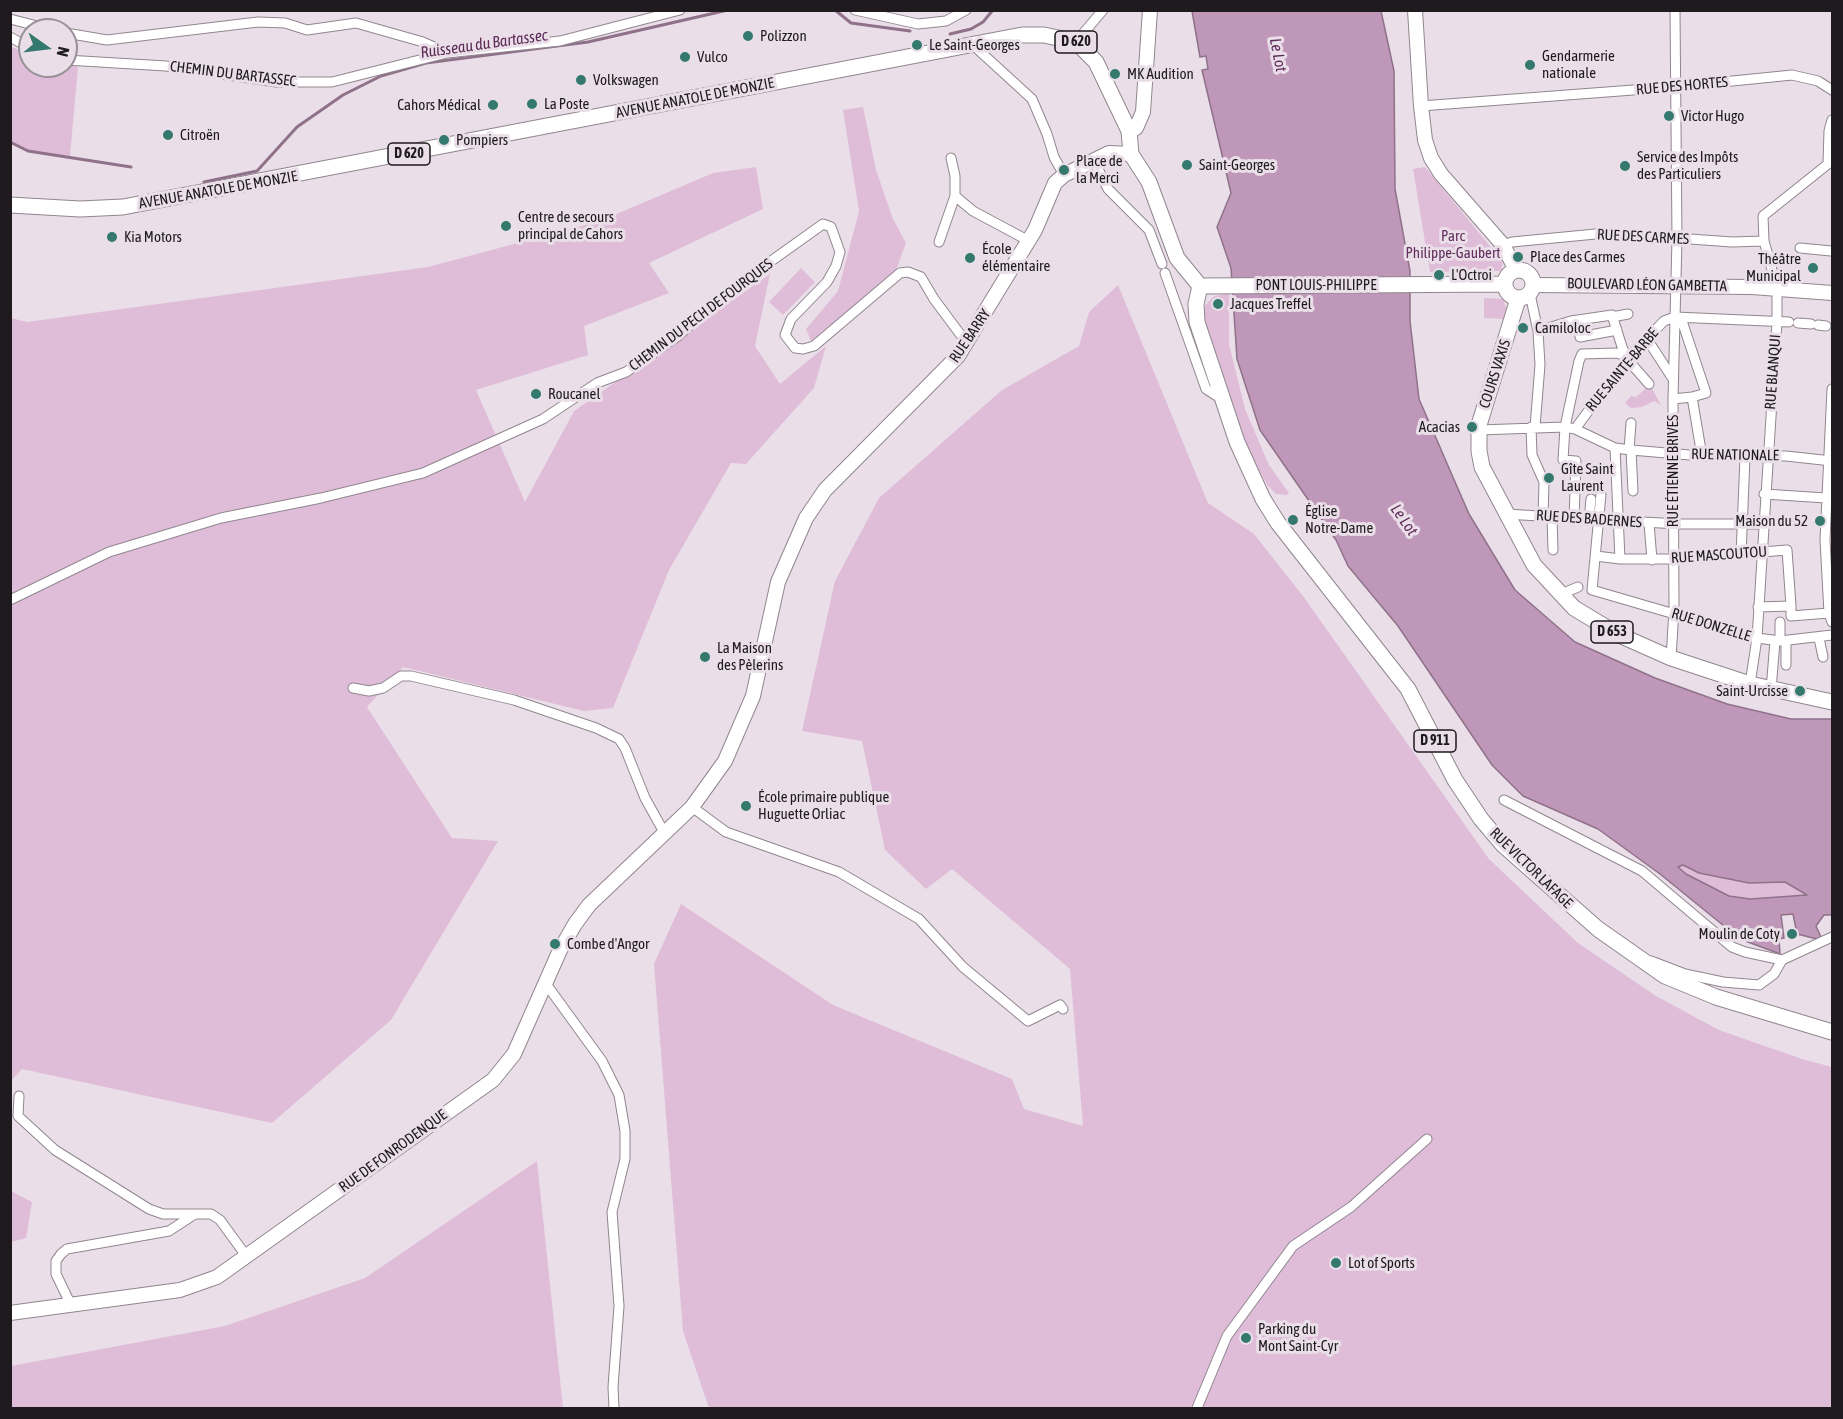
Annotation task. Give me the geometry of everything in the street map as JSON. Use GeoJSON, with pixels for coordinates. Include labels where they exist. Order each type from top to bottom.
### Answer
{"type":"FeatureCollection","features":[{"type":"Feature","properties":{"kind":"main road","name":"AVENUE ANATOLE DE MONZIE"},"geometry":{"type":"LineString","coordinates":[[10,205],[80,209],[123,207],[1022,35],[1060,37],[1076,42]]}},
{"type":"Feature","properties":{"kind":"main road","name":"D 620"},"geometry":{"type":"LineString","coordinates":[[1076,42],[1096,62],[1129,131],[1131,154],[1149,182],[1177,258],[1200,286]]}},
{"type":"Feature","properties":{"kind":"main road"},"geometry":{"type":"LineString","coordinates":[[1516,270],[1528,273],[1527,293],[1507,292],[1505,284],[1508,276],[1516,270]]}},
{"type":"Feature","properties":{"kind":"main road","name":"PONT LOUIS-PHILIPPE"},"geometry":{"type":"LineString","coordinates":[[1200,286],[1505,284]]}},
{"type":"Feature","properties":{"kind":"main road","name":"D 911"},"geometry":{"type":"LineString","coordinates":[[1200,286],[1196,304],[1197,322],[1223,396]]}},
{"type":"Feature","properties":{"kind":"main road","name":"COURS VAXIS"},"geometry":{"type":"LineString","coordinates":[[1505,514],[1482,467],[1479,430],[1527,293]]}},
{"type":"Feature","properties":{"kind":"main road","name":"RUE VICTOR LAFAGE"},"geometry":{"type":"LineString","coordinates":[[1223,396],[1244,461],[1278,523],[1408,689],[1455,780],[1481,819],[1529,870],[1635,957],[1665,976],[1716,998],[1833,1032]]}},
{"type":"Feature","properties":{"kind":"main road","name":"D 653"},"geometry":{"type":"LineString","coordinates":[[1505,514],[1534,565],[1559,596],[1598,624],[1671,658],[1771,690],[1833,702]]}},
{"type":"Feature","properties":{"kind":"street","name":"CHEMIN DU BARTASSEC"},"geometry":{"type":"LineString","coordinates":[[78,61],[144,64],[257,81],[307,84],[359,77],[447,53],[560,41],[680,10]]}},
{"type":"Feature","properties":{"kind":"street"},"geometry":{"type":"LineString","coordinates":[[855,10],[918,24],[946,21],[966,10]]}},
{"type":"Feature","properties":{"kind":"street"},"geometry":{"type":"LineString","coordinates":[[1076,42],[1103,10]]}},
{"type":"Feature","properties":{"kind":"street"},"geometry":{"type":"LineString","coordinates":[[1129,131],[1136,128],[1143,112],[1150,10]]}},
{"type":"Feature","properties":{"kind":"street"},"geometry":{"type":"LineString","coordinates":[[1415,10],[1421,106],[1425,140],[1431,158],[1441,174],[1503,245],[1516,270]]}},
{"type":"Feature","properties":{"kind":"street","name":"RUE ÉTIENNE BRIVES"},"geometry":{"type":"LineString","coordinates":[[1671,658],[1674,614],[1673,379],[1678,317],[1675,285],[1677,239],[1675,10]]}},
{"type":"Feature","properties":{"kind":"street"},"geometry":{"type":"LineString","coordinates":[[78,35],[107,40],[258,22],[285,23],[307,30],[336,28],[356,23],[423,42],[447,53]]}},
{"type":"Feature","properties":{"kind":"street"},"geometry":{"type":"LineString","coordinates":[[974,45],[1032,99],[1054,157],[1064,175],[1109,153],[1131,154]]}},
{"type":"Feature","properties":{"kind":"street","name":"RUE DES HORTES"},"geometry":{"type":"LineString","coordinates":[[1421,106],[1674,87],[1792,75],[1818,81],[1833,90]]}},
{"type":"Feature","properties":{"kind":"street","name":"RUE BLANQUI"},"geometry":{"type":"LineString","coordinates":[[1750,684],[1756,638],[1766,456],[1777,322],[1777,288],[1759,242],[1763,216],[1828,164],[1829,131],[1833,120]]}},
{"type":"Feature","properties":{"kind":"street"},"geometry":{"type":"LineString","coordinates":[[939,242],[955,196],[956,176],[951,158]]}},
{"type":"Feature","properties":{"kind":"street"},"geometry":{"type":"LineString","coordinates":[[1093,159],[1108,189],[1149,230],[1206,389],[1217,396],[1223,396]]}},
{"type":"Feature","properties":{"kind":"street","name":"RUE BARRY"},"geometry":{"type":"LineString","coordinates":[[692,807],[725,761],[739,732],[753,696],[778,582],[806,518],[825,490],[941,375],[969,340],[1029,241],[1050,193],[1064,175]]}},
{"type":"Feature","properties":{"kind":"street"},"geometry":{"type":"LineString","coordinates":[[955,196],[973,211],[1029,241]]}},
{"type":"Feature","properties":{"kind":"street","name":"CHEMIN DU PECH DE FOURQUES"},"geometry":{"type":"LineString","coordinates":[[10,600],[109,552],[221,518],[321,498],[423,473],[543,419],[597,382],[626,372],[678,336],[725,294],[823,224],[831,227],[837,237],[840,252],[827,282],[791,319],[785,335],[795,348],[803,350],[814,346],[900,273],[908,272],[921,277],[960,334],[969,340]]}},
{"type":"Feature","properties":{"kind":"street","name":"RUE DES CARMES"},"geometry":{"type":"LineString","coordinates":[[1503,245],[1606,233],[1677,239],[1759,242]]}},
{"type":"Feature","properties":{"kind":"street"},"geometry":{"type":"LineString","coordinates":[[1800,248],[1831,251]]}},
{"type":"Feature","properties":{"kind":"street","name":"BOULEVARD LÉON GAMBETTA"},"geometry":{"type":"LineString","coordinates":[[1527,293],[1675,285],[1777,288],[1833,293]]}},
{"type":"Feature","properties":{"kind":"street"},"geometry":{"type":"LineString","coordinates":[[1527,293],[1538,331],[1540,365],[1532,455],[1544,482],[1553,550]]}},
{"type":"Feature","properties":{"kind":"street"},"geometry":{"type":"LineString","coordinates":[[1538,331],[1571,321],[1628,314]]}},
{"type":"Feature","properties":{"kind":"street"},"geometry":{"type":"LineString","coordinates":[[1612,317],[1623,350],[1649,384]]}},
{"type":"Feature","properties":{"kind":"street"},"geometry":{"type":"LineString","coordinates":[[1673,399],[1706,393],[1678,317],[1818,325]]}},
{"type":"Feature","properties":{"kind":"street","name":"RUE SAINTE-BARBE"},"geometry":{"type":"LineString","coordinates":[[1570,428],[1628,358],[1664,321],[1678,317]]}},
{"type":"Feature","properties":{"kind":"street"},"geometry":{"type":"LineString","coordinates":[[1580,337],[1617,330]]}},
{"type":"Feature","properties":{"kind":"street"},"geometry":{"type":"LineString","coordinates":[[1647,339],[1673,379]]}},
{"type":"Feature","properties":{"kind":"street"},"geometry":{"type":"LineString","coordinates":[[1574,519],[1576,461],[1563,460],[1582,354],[1616,353],[1628,358]]}},
{"type":"Feature","properties":{"kind":"street"},"geometry":{"type":"LineString","coordinates":[[1758,607],[1791,606],[1791,616],[1831,618],[1826,498],[1833,389]]}},
{"type":"Feature","properties":{"kind":"street"},"geometry":{"type":"LineString","coordinates":[[1692,397],[1702,456]]}},
{"type":"Feature","properties":{"kind":"street"},"geometry":{"type":"LineString","coordinates":[[1631,423],[1633,491]]}},
{"type":"Feature","properties":{"kind":"street","name":"RUE NATIONALE"},"geometry":{"type":"LineString","coordinates":[[1479,430],[1533,427],[1570,428],[1615,448],[1630,450],[1702,456],[1786,456],[1830,462]]}},
{"type":"Feature","properties":{"kind":"street"},"geometry":{"type":"LineString","coordinates":[[1615,448],[1617,520],[1621,539],[1620,559]]}},
{"type":"Feature","properties":{"kind":"street"},"geometry":{"type":"LineString","coordinates":[[1741,555],[1745,457]]}},
{"type":"Feature","properties":{"kind":"street"},"geometry":{"type":"LineString","coordinates":[[1596,556],[1601,494]]}},
{"type":"Feature","properties":{"kind":"street"},"geometry":{"type":"LineString","coordinates":[[1764,494],[1826,498]]}},
{"type":"Feature","properties":{"kind":"street"},"geometry":{"type":"LineString","coordinates":[[1589,520],[1591,499]]}},
{"type":"Feature","properties":{"kind":"street","name":"RUE DES BADERNES"},"geometry":{"type":"LineString","coordinates":[[1505,514],[1673,524],[1762,524]]}},
{"type":"Feature","properties":{"kind":"street"},"geometry":{"type":"LineString","coordinates":[[1649,523],[1652,560]]}},
{"type":"Feature","properties":{"kind":"street","name":"RUE MASCOUTOU"},"geometry":{"type":"LineString","coordinates":[[1596,556],[1652,560],[1787,550],[1791,606]]}},
{"type":"Feature","properties":{"kind":"street","name":"RUE DONZELLE"},"geometry":{"type":"LineString","coordinates":[[1596,556],[1592,590],[1756,638],[1780,641],[1833,635]]}},
{"type":"Feature","properties":{"kind":"street"},"geometry":{"type":"LineString","coordinates":[[1559,596],[1564,591],[1578,586]]}},
{"type":"Feature","properties":{"kind":"street"},"geometry":{"type":"LineString","coordinates":[[1771,690],[1780,641],[1780,622]]}},
{"type":"Feature","properties":{"kind":"street"},"geometry":{"type":"LineString","coordinates":[[1819,638],[1822,657]]}},
{"type":"Feature","properties":{"kind":"street"},"geometry":{"type":"LineString","coordinates":[[1780,641],[1786,665]]}},
{"type":"Feature","properties":{"kind":"street"},"geometry":{"type":"LineString","coordinates":[[353,688],[369,692],[383,688],[401,676],[411,676],[514,700],[596,728],[619,740],[625,748],[641,788],[665,834]]}},
{"type":"Feature","properties":{"kind":"street"},"geometry":{"type":"LineString","coordinates":[[1504,800],[1642,871],[1732,946],[1745,952],[1782,960]]}},
{"type":"Feature","properties":{"kind":"street"},"geometry":{"type":"LineString","coordinates":[[692,807],[726,832],[839,873],[909,912],[932,930],[963,967],[1028,1021],[1060,1005],[1063,1009]]}},
{"type":"Feature","properties":{"kind":"street","name":"RUE DE FONRODENQUE"},"geometry":{"type":"LineString","coordinates":[[10,1313],[70,1303],[180,1290],[217,1277],[493,1080],[514,1054],[560,950],[589,905],[692,807]]}},
{"type":"Feature","properties":{"kind":"street"},"geometry":{"type":"LineString","coordinates":[[1635,957],[1684,974],[1749,985],[1768,981],[1782,960],[1833,937]]}},
{"type":"Feature","properties":{"kind":"street"},"geometry":{"type":"LineString","coordinates":[[544,985],[549,988],[602,1061],[620,1095],[625,1131],[625,1159],[612,1212],[619,1306],[613,1387],[614,1408]]}},
{"type":"Feature","properties":{"kind":"street"},"geometry":{"type":"LineString","coordinates":[[19,1096],[18,1116],[55,1150],[149,1209],[163,1214],[211,1214],[220,1220],[247,1257]]}},
{"type":"Feature","properties":{"kind":"street"},"geometry":{"type":"LineString","coordinates":[[1197,1408],[1225,1341],[1249,1303],[1293,1246],[1351,1207],[1427,1139]]}},
{"type":"Feature","properties":{"kind":"street"},"geometry":{"type":"LineString","coordinates":[[70,1303],[56,1274],[56,1261],[61,1254],[67,1250],[169,1231],[195,1214]]}},
{"type":"Feature","properties":{"kind":"green space"},"geometry":{"type":"Polygon","coordinates":[[[10,46],[18,50],[18,78],[77,78],[70,156],[28,151],[11,142],[10,46]]]}},
{"type":"Feature","properties":{"kind":"green space"},"geometry":{"type":"Polygon","coordinates":[[[863,107],[876,170],[893,219],[906,243],[894,276],[811,341],[806,329],[838,291],[859,211],[843,110],[863,107]]]}},
{"type":"Feature","properties":{"kind":"green space"},"geometry":{"type":"Polygon","coordinates":[[[756,167],[763,209],[649,263],[669,293],[584,326],[588,355],[476,390],[525,502],[574,411],[770,274],[755,346],[780,384],[826,346],[814,388],[746,464],[731,463],[669,570],[613,708],[584,711],[403,667],[367,707],[452,838],[498,841],[391,1020],[272,1123],[22,1069],[11,1081],[11,318],[27,322],[428,267],[600,221],[713,173],[756,167]]]}},
{"type":"Feature","properties":{"kind":"green space","name":"Parc Philippe-Gaubert"},"geometry":{"type":"Polygon","coordinates":[[[1425,167],[1503,262],[1501,271],[1430,272],[1413,169],[1425,167]]]}},
{"type":"Feature","properties":{"kind":"green space"},"geometry":{"type":"Polygon","coordinates":[[[801,268],[815,282],[783,315],[769,302],[801,268]]]}},
{"type":"Feature","properties":{"kind":"green space"},"geometry":{"type":"Polygon","coordinates":[[[1118,285],[1208,503],[1254,534],[1303,596],[1489,859],[1578,943],[1656,996],[1719,1030],[1832,1067],[1832,1408],[709,1408],[683,1331],[654,964],[681,904],[833,1005],[1012,1079],[1024,1109],[1083,1126],[1070,969],[952,869],[926,889],[885,850],[862,741],[802,731],[835,581],[879,498],[1002,390],[1079,346],[1089,312],[1118,285]]]}},
{"type":"Feature","properties":{"kind":"green space"},"geometry":{"type":"Polygon","coordinates":[[[1229,293],[1229,344],[1245,409],[1269,465],[1289,493],[1287,495],[1276,494],[1268,486],[1245,447],[1204,320],[1205,306],[1210,300],[1215,296],[1229,293]]]}},
{"type":"Feature","properties":{"kind":"green space"},"geometry":{"type":"Polygon","coordinates":[[[1484,298],[1503,299],[1507,310],[1505,319],[1484,318],[1484,298]]]}},
{"type":"Feature","properties":{"kind":"green space"},"geometry":{"type":"Polygon","coordinates":[[[1650,385],[1661,405],[1654,401],[1642,407],[1631,408],[1625,403],[1631,396],[1636,397],[1650,385]]]}},
{"type":"Feature","properties":{"kind":"green space"},"geometry":{"type":"Polygon","coordinates":[[[1683,865],[1699,873],[1749,883],[1785,882],[1807,896],[1750,899],[1729,896],[1686,874],[1678,867],[1683,865]]]}},
{"type":"Feature","properties":{"kind":"green space"},"geometry":{"type":"Polygon","coordinates":[[[537,1161],[563,1408],[11,1408],[11,1366],[225,1326],[365,1278],[537,1161]]]}},
{"type":"Feature","properties":{"kind":"green space"},"geometry":{"type":"Polygon","coordinates":[[[11,1191],[32,1202],[26,1238],[11,1242],[11,1191]]]}},
{"type":"Feature","properties":{"kind":"water","name":"Le Lot"},"geometry":{"type":"Polygon","coordinates":[[[1192,11],[1381,11],[1394,71],[1395,189],[1410,271],[1410,321],[1419,399],[1469,514],[1515,590],[1575,642],[1655,678],[1727,704],[1791,719],[1832,719],[1832,915],[1824,915],[1816,926],[1821,937],[1817,939],[1797,934],[1793,914],[1781,915],[1784,938],[1779,939],[1780,954],[1740,939],[1660,874],[1598,829],[1523,796],[1492,765],[1398,626],[1348,566],[1336,540],[1260,430],[1237,359],[1231,268],[1217,227],[1231,193],[1202,70],[1208,69],[1206,56],[1200,57],[1192,11]],[[1683,865],[1678,867],[1686,874],[1729,896],[1750,899],[1807,895],[1785,882],[1749,883],[1699,873],[1683,865]]]}},
{"type":"Feature","properties":{"kind":"waterway","name":"Ruisseau du Bartassec"},"geometry":{"type":"LineString","coordinates":[[204,182],[257,171],[297,127],[343,95],[381,76],[426,63],[588,42],[728,10]]}},
{"type":"Feature","properties":{"kind":"waterway","name":"Ruisseau du Bartassec"},"geometry":{"type":"LineString","coordinates":[[835,10],[851,23],[910,31]]}},
{"type":"Feature","properties":{"kind":"waterway","name":"Ruisseau du Bartassec"},"geometry":{"type":"LineString","coordinates":[[950,34],[971,29],[983,22],[993,10]]}},
{"type":"Feature","properties":{"kind":"waterway","name":"Ruisseau du Bartassec"},"geometry":{"type":"LineString","coordinates":[[10,142],[28,151],[131,167]]}},
{"type":"Feature","properties":{"kind":"place","name":"Polizzon"},"geometry":{"type":"Point","coordinates":[748,36]}},
{"type":"Feature","properties":{"kind":"place","name":"Le Saint-Georges"},"geometry":{"type":"Point","coordinates":[917,45]}},
{"type":"Feature","properties":{"kind":"place","name":"Vulco"},"geometry":{"type":"Point","coordinates":[685,57]}},
{"type":"Feature","properties":{"kind":"place","name":"Gendarmerie nationale"},"geometry":{"type":"Point","coordinates":[1530,65]}},
{"type":"Feature","properties":{"kind":"place","name":"MK Audition"},"geometry":{"type":"Point","coordinates":[1115,74]}},
{"type":"Feature","properties":{"kind":"place","name":"Volkswagen"},"geometry":{"type":"Point","coordinates":[581,80]}},
{"type":"Feature","properties":{"kind":"place","name":"La Poste"},"geometry":{"type":"Point","coordinates":[532,104]}},
{"type":"Feature","properties":{"kind":"place","name":"Cahors Médical"},"geometry":{"type":"Point","coordinates":[493,105]}},
{"type":"Feature","properties":{"kind":"place","name":"Victor Hugo"},"geometry":{"type":"Point","coordinates":[1669,116]}},
{"type":"Feature","properties":{"kind":"place","name":"Citroën"},"geometry":{"type":"Point","coordinates":[168,135]}},
{"type":"Feature","properties":{"kind":"place","name":"Pompiers"},"geometry":{"type":"Point","coordinates":[444,140]}},
{"type":"Feature","properties":{"kind":"place","name":"Saint-Georges"},"geometry":{"type":"Point","coordinates":[1187,165]}},
{"type":"Feature","properties":{"kind":"place","name":"Service des Impôts des Particuliers"},"geometry":{"type":"Point","coordinates":[1625,166]}},
{"type":"Feature","properties":{"kind":"place","name":"Place de la Merci"},"geometry":{"type":"Point","coordinates":[1064,170]}},
{"type":"Feature","properties":{"kind":"place","name":"Centre de secours principal de Cahors"},"geometry":{"type":"Point","coordinates":[506,226]}},
{"type":"Feature","properties":{"kind":"place","name":"Kia Motors"},"geometry":{"type":"Point","coordinates":[112,237]}},
{"type":"Feature","properties":{"kind":"place","name":"Place des Carmes"},"geometry":{"type":"Point","coordinates":[1518,257]}},
{"type":"Feature","properties":{"kind":"place","name":"École élémentaire"},"geometry":{"type":"Point","coordinates":[970,258]}},
{"type":"Feature","properties":{"kind":"place","name":"Théâtre Municipal"},"geometry":{"type":"Point","coordinates":[1813,268]}},
{"type":"Feature","properties":{"kind":"place","name":"L'Octroi"},"geometry":{"type":"Point","coordinates":[1439,275]}},
{"type":"Feature","properties":{"kind":"place","name":"Jacques Treffel"},"geometry":{"type":"Point","coordinates":[1218,304]}},
{"type":"Feature","properties":{"kind":"place","name":"Camiloloc"},"geometry":{"type":"Point","coordinates":[1523,328]}},
{"type":"Feature","properties":{"kind":"place","name":"Roucanel"},"geometry":{"type":"Point","coordinates":[536,394]}},
{"type":"Feature","properties":{"kind":"place","name":"Acacias"},"geometry":{"type":"Point","coordinates":[1472,427]}},
{"type":"Feature","properties":{"kind":"place","name":"Gîte Saint Laurent"},"geometry":{"type":"Point","coordinates":[1549,478]}},
{"type":"Feature","properties":{"kind":"place","name":"Église Notre-Dame"},"geometry":{"type":"Point","coordinates":[1293,520]}},
{"type":"Feature","properties":{"kind":"place","name":"Maison du 52"},"geometry":{"type":"Point","coordinates":[1820,521]}},
{"type":"Feature","properties":{"kind":"place","name":"La Maison des Pèlerins"},"geometry":{"type":"Point","coordinates":[705,657]}},
{"type":"Feature","properties":{"kind":"place","name":"Saint-Urcisse"},"geometry":{"type":"Point","coordinates":[1800,691]}},
{"type":"Feature","properties":{"kind":"place","name":"École primaire publique Huguette Orliac"},"geometry":{"type":"Point","coordinates":[746,806]}},
{"type":"Feature","properties":{"kind":"place","name":"Moulin de Coty"},"geometry":{"type":"Point","coordinates":[1792,934]}},
{"type":"Feature","properties":{"kind":"place","name":"Combe d'Angor"},"geometry":{"type":"Point","coordinates":[555,944]}},
{"type":"Feature","properties":{"kind":"place","name":"Lot of Sports"},"geometry":{"type":"Point","coordinates":[1336,1263]}},
{"type":"Feature","properties":{"kind":"place","name":"Parking du Mont Saint-Cyr"},"geometry":{"type":"Point","coordinates":[1246,1338]}}]}
